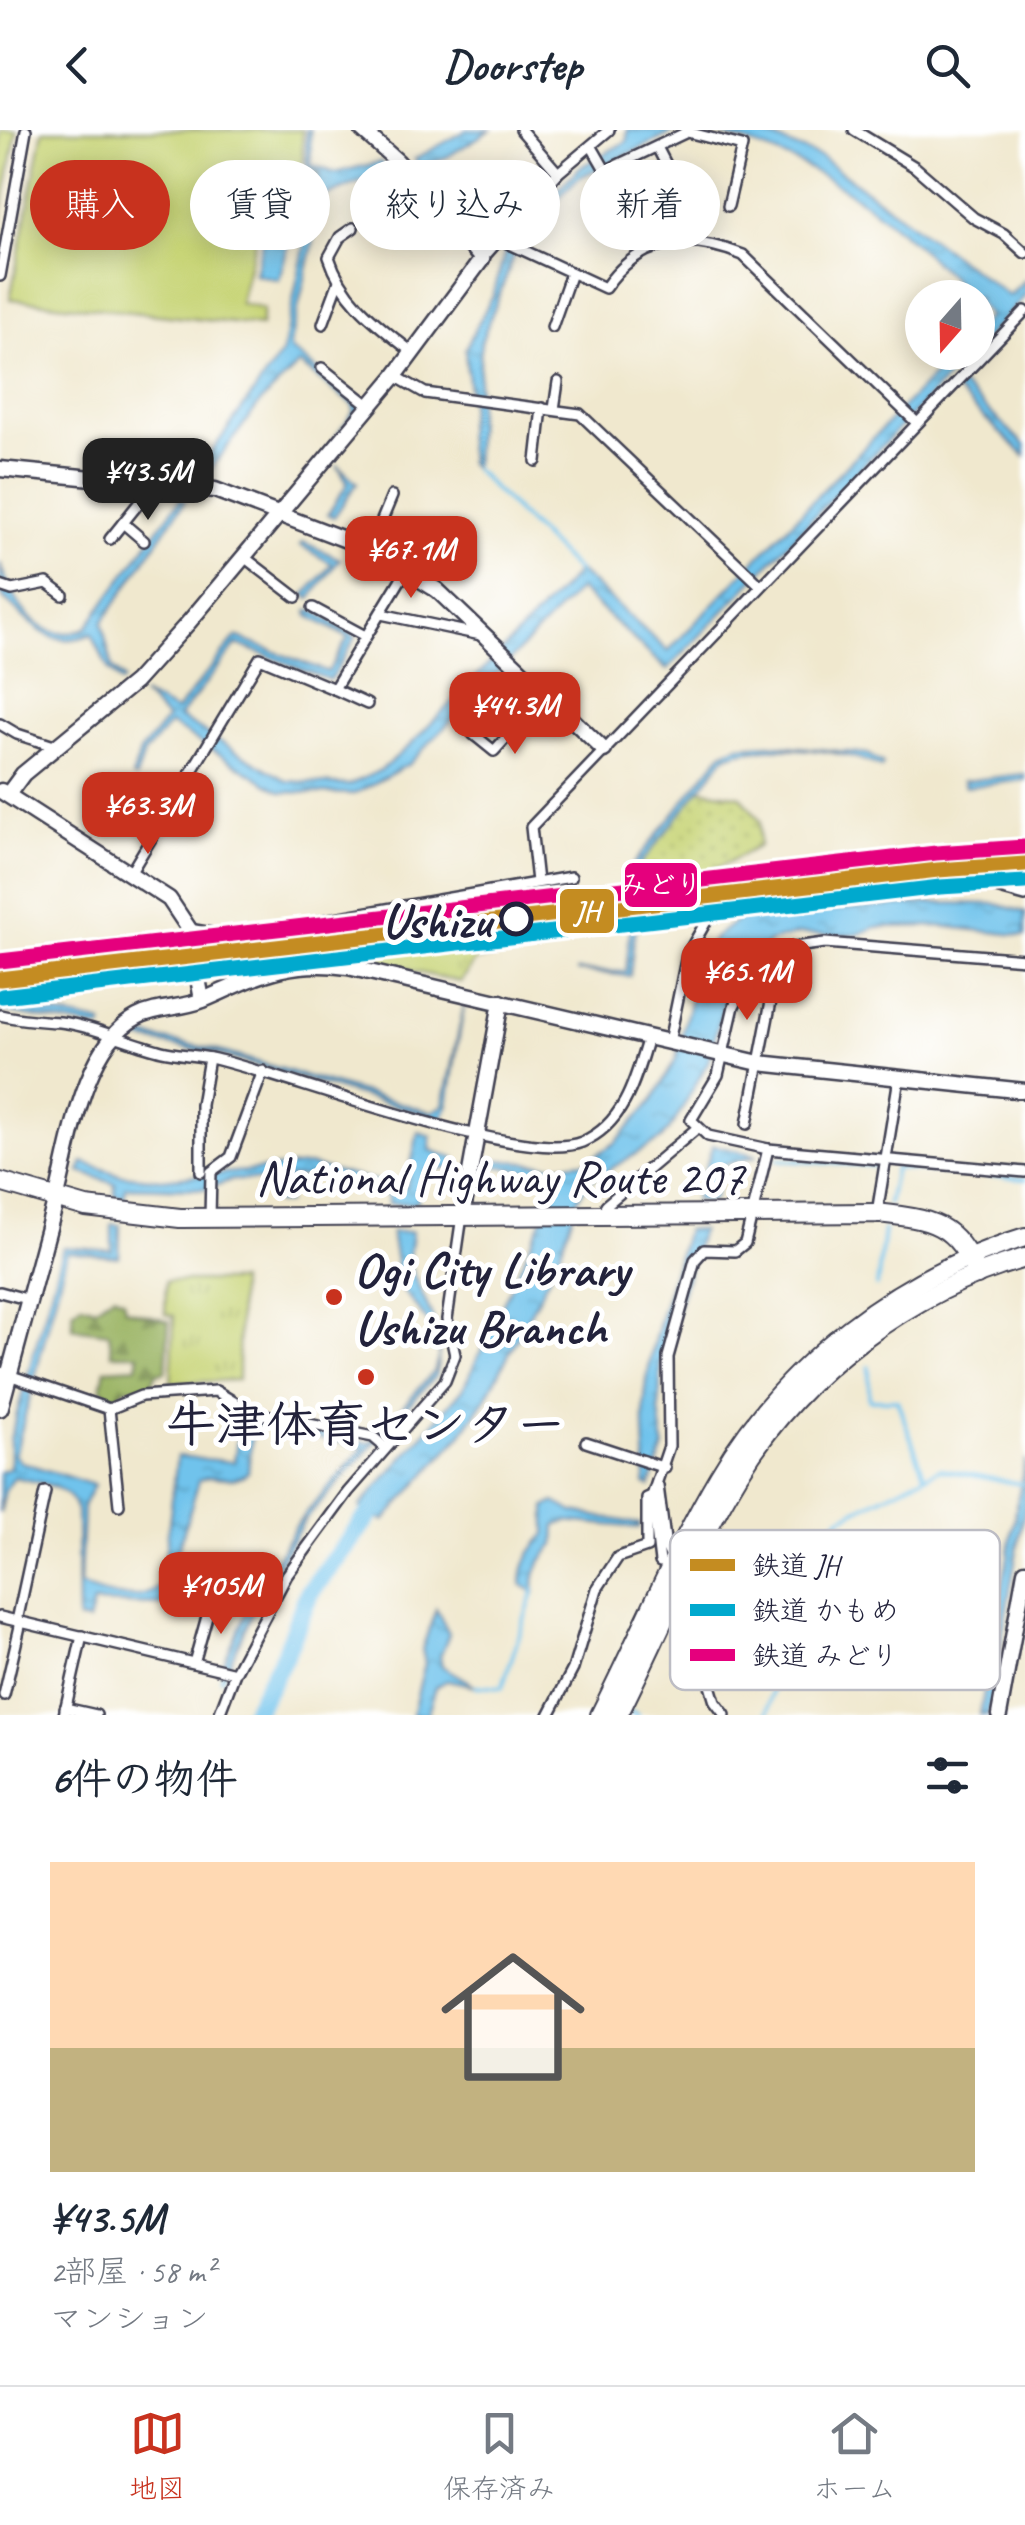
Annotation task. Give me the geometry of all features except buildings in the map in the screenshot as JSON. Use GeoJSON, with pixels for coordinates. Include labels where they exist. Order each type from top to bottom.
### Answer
{"type":"FeatureCollection","features":[{"type":"Feature","properties":{"kind":"highway","name":"National Highway Route 207"},"geometry":{"type":"LineString","coordinates":[[0,1182],[56,1200],[117,1213],[210,1218],[876,1214],[921,1218],[940,1226],[957,1237],[973,1266]]}},
{"type":"Feature","properties":{"kind":"highway"},"geometry":{"type":"LineString","coordinates":[[701,1530],[788,1407],[816,1377],[879,1328],[973,1266],[1025,1238]]}},
{"type":"Feature","properties":{"kind":"highway"},"geometry":{"type":"LineString","coordinates":[[973,1266],[1025,1258]]}},
{"type":"Feature","properties":{"kind":"highway"},"geometry":{"type":"LineString","coordinates":[[600,1715],[670,1576]]}},
{"type":"Feature","properties":{"kind":"highway"},"geometry":{"type":"LineString","coordinates":[[618,1715],[670,1578]]}},
{"type":"Feature","properties":{"kind":"main road"},"geometry":{"type":"LineString","coordinates":[[0,1408],[56,1200]]}},
{"type":"Feature","properties":{"kind":"street"},"geometry":{"type":"LineString","coordinates":[[0,276],[26,130]]}},
{"type":"Feature","properties":{"kind":"street"},"geometry":{"type":"LineString","coordinates":[[362,130],[397,161],[482,259]]}},
{"type":"Feature","properties":{"kind":"street"},"geometry":{"type":"LineString","coordinates":[[521,130],[547,160]]}},
{"type":"Feature","properties":{"kind":"street"},"geometry":{"type":"LineString","coordinates":[[560,172],[610,130]]}},
{"type":"Feature","properties":{"kind":"street"},"geometry":{"type":"LineString","coordinates":[[854,130],[914,166],[974,218],[1004,234],[1025,253]]}},
{"type":"Feature","properties":{"kind":"street"},"geometry":{"type":"LineString","coordinates":[[627,160],[687,132],[742,146],[728,206]]}},
{"type":"Feature","properties":{"kind":"street"},"geometry":{"type":"LineString","coordinates":[[656,146],[663,160]]}},
{"type":"Feature","properties":{"kind":"street"},"geometry":{"type":"LineString","coordinates":[[592,148],[600,160]]}},
{"type":"Feature","properties":{"kind":"street"},"geometry":{"type":"LineString","coordinates":[[350,230],[340,237],[329,256],[340,282],[361,312],[414,352]]}},
{"type":"Feature","properties":{"kind":"street"},"geometry":{"type":"LineString","coordinates":[[525,250],[605,288],[620,266],[642,250],[672,240],[708,243],[743,255],[917,424]]}},
{"type":"Feature","properties":{"kind":"street"},"geometry":{"type":"LineString","coordinates":[[202,1000],[189,929],[169,899],[4,792],[135,682],[396,376],[490,250]]}},
{"type":"Feature","properties":{"kind":"street"},"geometry":{"type":"LineString","coordinates":[[552,328],[570,272]]}},
{"type":"Feature","properties":{"kind":"street"},"geometry":{"type":"LineString","coordinates":[[323,324],[340,282]]}},
{"type":"Feature","properties":{"kind":"street"},"geometry":{"type":"LineString","coordinates":[[537,882],[531,827],[1025,312]]}},
{"type":"Feature","properties":{"kind":"street"},"geometry":{"type":"LineString","coordinates":[[322,368],[370,406]]}},
{"type":"Feature","properties":{"kind":"street"},"geometry":{"type":"LineString","coordinates":[[396,376],[425,393],[580,414],[761,586]]}},
{"type":"Feature","properties":{"kind":"street"},"geometry":{"type":"LineString","coordinates":[[554,409],[558,382]]}},
{"type":"Feature","properties":{"kind":"street"},"geometry":{"type":"LineString","coordinates":[[536,461],[542,408]]}},
{"type":"Feature","properties":{"kind":"street"},"geometry":{"type":"LineString","coordinates":[[0,469],[192,487],[280,512],[370,549],[407,569],[486,636],[604,750]]}},
{"type":"Feature","properties":{"kind":"street"},"geometry":{"type":"LineString","coordinates":[[110,540],[156,482]]}},
{"type":"Feature","properties":{"kind":"street"},"geometry":{"type":"LineString","coordinates":[[370,549],[392,496]]}},
{"type":"Feature","properties":{"kind":"street"},"geometry":{"type":"LineString","coordinates":[[123,524],[144,542]]}},
{"type":"Feature","properties":{"kind":"street"},"geometry":{"type":"LineString","coordinates":[[244,556],[296,597]]}},
{"type":"Feature","properties":{"kind":"street"},"geometry":{"type":"LineString","coordinates":[[334,689],[407,569]]}},
{"type":"Feature","properties":{"kind":"street"},"geometry":{"type":"LineString","coordinates":[[0,586],[12,590],[47,583],[63,594]]}},
{"type":"Feature","properties":{"kind":"street"},"geometry":{"type":"LineString","coordinates":[[313,608],[365,636]]}},
{"type":"Feature","properties":{"kind":"street"},"geometry":{"type":"LineString","coordinates":[[380,614],[486,636]]}},
{"type":"Feature","properties":{"kind":"street"},"geometry":{"type":"LineString","coordinates":[[131,872],[260,658],[367,704]]}},
{"type":"Feature","properties":{"kind":"street"},"geometry":{"type":"LineString","coordinates":[[474,734],[494,751],[546,695]]}},
{"type":"Feature","properties":{"kind":"street"},"geometry":{"type":"LineString","coordinates":[[0,724],[57,747]]}},
{"type":"Feature","properties":{"kind":"street"},"geometry":{"type":"LineString","coordinates":[[189,929],[230,936],[571,877]]}},
{"type":"Feature","properties":{"kind":"street"},"geometry":{"type":"LineString","coordinates":[[671,1043],[687,955],[712,910],[1025,877]]}},
{"type":"Feature","properties":{"kind":"street"},"geometry":{"type":"LineString","coordinates":[[978,883],[1025,896]]}},
{"type":"Feature","properties":{"kind":"street"},"geometry":{"type":"LineString","coordinates":[[1025,959],[825,943],[786,948],[770,956],[750,976],[734,1006],[722,1055],[692,1120],[696,1129],[708,1136],[768,1149],[1025,1172]]}},
{"type":"Feature","properties":{"kind":"street"},"geometry":{"type":"LineString","coordinates":[[56,1200],[93,1068],[112,1036],[140,1015],[202,1000],[266,970],[318,963],[760,1063],[1025,1091]]}},
{"type":"Feature","properties":{"kind":"street"},"geometry":{"type":"LineString","coordinates":[[747,1124],[773,991]]}},
{"type":"Feature","properties":{"kind":"street"},"geometry":{"type":"LineString","coordinates":[[219,1715],[227,1671],[287,1574],[380,1443],[450,1370],[454,1344],[447,1319],[501,1002]]}},
{"type":"Feature","properties":{"kind":"street"},"geometry":{"type":"LineString","coordinates":[[0,1014],[32,1023],[60,1022],[165,1052],[210,1058],[476,1135],[554,1148],[582,1142],[612,1122],[633,1088],[648,1037]]}},
{"type":"Feature","properties":{"kind":"street"},"geometry":{"type":"LineString","coordinates":[[210,1058],[201,1106],[211,1189],[210,1218]]}},
{"type":"Feature","properties":{"kind":"street"},"geometry":{"type":"LineString","coordinates":[[206,1172],[230,1157],[263,1071]]}},
{"type":"Feature","properties":{"kind":"street"},"geometry":{"type":"LineString","coordinates":[[876,1214],[900,1078]]}},
{"type":"Feature","properties":{"kind":"street"},"geometry":{"type":"LineString","coordinates":[[598,1216],[696,1129]]}},
{"type":"Feature","properties":{"kind":"street"},"geometry":{"type":"LineString","coordinates":[[550,1715],[573,1669],[597,1589],[618,1557],[647,1547],[644,1509],[658,1484],[669,1446],[668,1357],[696,1260],[704,1250],[736,1250],[744,1244],[755,1214],[768,1149]]}},
{"type":"Feature","properties":{"kind":"street"},"geometry":{"type":"LineString","coordinates":[[0,1292],[30,1300]]}},
{"type":"Feature","properties":{"kind":"street"},"geometry":{"type":"LineString","coordinates":[[11,1375],[109,1410],[140,1396],[216,1390],[244,1408],[380,1443]]}},
{"type":"Feature","properties":{"kind":"street"},"geometry":{"type":"LineString","coordinates":[[109,1410],[119,1504]]}},
{"type":"Feature","properties":{"kind":"street"},"geometry":{"type":"LineString","coordinates":[[586,1442],[664,1468]]}},
{"type":"Feature","properties":{"kind":"street"},"geometry":{"type":"LineString","coordinates":[[658,1484],[670,1560]]}},
{"type":"Feature","properties":{"kind":"street"},"geometry":{"type":"LineString","coordinates":[[4,1696],[45,1492]]}},
{"type":"Feature","properties":{"kind":"street"},"geometry":{"type":"LineString","coordinates":[[652,1496],[670,1559]]}},
{"type":"Feature","properties":{"kind":"street"},"geometry":{"type":"LineString","coordinates":[[999,1715],[1025,1569]]}},
{"type":"Feature","properties":{"kind":"street"},"geometry":{"type":"LineString","coordinates":[[194,1663],[211,1602]]}},
{"type":"Feature","properties":{"kind":"street"},"geometry":{"type":"LineString","coordinates":[[0,1617],[227,1671]]}},
{"type":"Feature","properties":{"kind":"street"},"geometry":{"type":"LineString","coordinates":[[82,1636],[65,1712],[96,1715]]}},
{"type":"Feature","properties":{"kind":"street"},"geometry":{"type":"LineString","coordinates":[[713,1690],[724,1715]]}},
{"type":"Feature","properties":{"kind":"green space"},"geometry":{"type":"Polygon","coordinates":[[[0,130],[17,130],[0,223],[0,130]]]}},
{"type":"Feature","properties":{"kind":"green space"},"geometry":{"type":"Polygon","coordinates":[[[43,130],[302,130],[303,160],[190,160],[190,250],[253,250],[240,303],[263,309],[261,326],[10,299],[30,197],[30,250],[170,250],[170,160],[37,160],[43,130]]]}},
{"type":"Feature","properties":{"kind":"green space"},"geometry":{"type":"Polygon","coordinates":[[[699,789],[741,796],[760,821],[759,846],[704,875],[631,884],[631,872],[699,789]]]}},
{"type":"Feature","properties":{"kind":"green space"},"geometry":{"type":"Polygon","coordinates":[[[496,933],[497,955],[475,961],[461,982],[340,955],[341,951],[496,933]]]}},
{"type":"Feature","properties":{"kind":"green space"},"geometry":{"type":"Polygon","coordinates":[[[166,1281],[239,1281],[238,1380],[171,1383],[174,1316],[165,1314],[166,1281]]]}},
{"type":"Feature","properties":{"kind":"green space"},"geometry":{"type":"Polygon","coordinates":[[[113,1295],[123,1299],[125,1309],[169,1321],[166,1371],[156,1374],[149,1389],[127,1388],[114,1400],[101,1388],[105,1369],[137,1367],[139,1354],[112,1354],[109,1333],[73,1328],[73,1311],[82,1304],[95,1308],[113,1295]]]}},
{"type":"Feature","properties":{"kind":"water"},"geometry":{"type":"Polygon","coordinates":[[[306,130],[310,130],[311,160],[307,160],[306,130]]]}},
{"type":"Feature","properties":{"kind":"water"},"geometry":{"type":"Polygon","coordinates":[[[467,130],[490,130],[447,157],[415,159],[467,130]]]}},
{"type":"Feature","properties":{"kind":"water"},"geometry":{"type":"Polygon","coordinates":[[[627,130],[679,130],[616,160],[593,160],[627,141],[627,130]]]}},
{"type":"Feature","properties":{"kind":"water"},"geometry":{"type":"Polygon","coordinates":[[[694,130],[752,130],[821,157],[987,280],[953,280],[911,240],[846,190],[775,152],[694,130]]]}},
{"type":"Feature","properties":{"kind":"water"},"geometry":{"type":"Polygon","coordinates":[[[579,168],[580,177],[560,197],[560,187],[579,168]]]}},
{"type":"Feature","properties":{"kind":"water"},"geometry":{"type":"Polygon","coordinates":[[[350,169],[350,186],[330,195],[330,171],[350,169]]]}},
{"type":"Feature","properties":{"kind":"water"},"geometry":{"type":"Polygon","coordinates":[[[261,250],[287,250],[279,280],[255,274],[261,250]]]}},
{"type":"Feature","properties":{"kind":"water"},"geometry":{"type":"Polygon","coordinates":[[[304,250],[312,250],[290,349],[360,404],[360,410],[324,453],[354,411],[353,405],[299,364],[259,404],[205,477],[195,475],[282,353],[304,250]]]}},
{"type":"Feature","properties":{"kind":"water"},"geometry":{"type":"Polygon","coordinates":[[[506,250],[516,250],[481,342],[474,469],[469,463],[466,432],[470,404],[465,349],[493,295],[506,250]]]}},
{"type":"Feature","properties":{"kind":"water"},"geometry":{"type":"Polygon","coordinates":[[[1025,280],[1025,296],[995,328],[995,286],[1009,296],[1025,280]]]}},
{"type":"Feature","properties":{"kind":"water"},"geometry":{"type":"Polygon","coordinates":[[[939,370],[955,370],[667,670],[579,589],[409,764],[355,794],[281,792],[170,724],[144,754],[136,778],[132,777],[140,752],[167,719],[142,694],[176,711],[236,637],[328,672],[348,638],[309,616],[308,611],[313,610],[356,637],[330,680],[237,644],[179,717],[287,781],[349,785],[381,770],[579,571],[668,651],[939,370]]]}},
{"type":"Feature","properties":{"kind":"water"},"geometry":{"type":"Polygon","coordinates":[[[960,384],[1025,445],[1025,456],[955,390],[960,384]]]}},
{"type":"Feature","properties":{"kind":"water"},"geometry":{"type":"Polygon","coordinates":[[[337,465],[357,483],[334,517],[328,514],[348,483],[337,465]]]}},
{"type":"Feature","properties":{"kind":"water"},"geometry":{"type":"Polygon","coordinates":[[[180,499],[185,501],[102,623],[112,668],[124,680],[121,683],[108,669],[92,634],[64,639],[43,633],[3,598],[0,563],[12,592],[30,618],[55,632],[86,628],[180,499]]]}},
{"type":"Feature","properties":{"kind":"water"},"geometry":{"type":"Polygon","coordinates":[[[303,542],[340,559],[310,599],[305,595],[332,564],[300,545],[303,542]]]}},
{"type":"Feature","properties":{"kind":"water"},"geometry":{"type":"Polygon","coordinates":[[[769,744],[867,754],[883,764],[881,768],[849,756],[804,749],[758,749],[725,757],[634,872],[635,890],[630,890],[629,870],[722,753],[738,746],[769,744]]]}},
{"type":"Feature","properties":{"kind":"water"},"geometry":{"type":"Polygon","coordinates":[[[1025,774],[1025,780],[965,787],[963,781],[1025,774]]]}},
{"type":"Feature","properties":{"kind":"water"},"geometry":{"type":"Polygon","coordinates":[[[932,903],[996,904],[1025,912],[1025,936],[940,926],[876,927],[857,935],[798,934],[770,942],[742,967],[726,995],[708,1062],[674,1123],[661,1139],[590,1181],[578,1198],[558,1259],[485,1400],[461,1435],[384,1521],[360,1507],[463,1389],[554,1194],[559,1178],[552,1173],[495,1166],[496,1160],[554,1165],[585,1162],[615,1143],[653,1100],[676,1059],[697,974],[714,938],[742,916],[932,903]]]}},
{"type":"Feature","properties":{"kind":"water"},"geometry":{"type":"Polygon","coordinates":[[[636,920],[630,976],[576,971],[626,972],[631,921],[636,920]]]}},
{"type":"Feature","properties":{"kind":"water"},"geometry":{"type":"Polygon","coordinates":[[[0,1004],[103,1024],[102,1029],[0,1011],[0,1004]]]}},
{"type":"Feature","properties":{"kind":"water"},"geometry":{"type":"Polygon","coordinates":[[[464,1006],[447,1109],[441,1119],[213,1053],[136,1039],[137,1035],[212,1049],[431,1112],[443,1106],[464,1006]]]}},
{"type":"Feature","properties":{"kind":"water"},"geometry":{"type":"Polygon","coordinates":[[[418,1132],[431,1136],[430,1150],[455,1158],[453,1168],[426,1170],[417,1203],[388,1204],[388,1195],[323,1176],[288,1177],[287,1203],[276,1203],[274,1180],[232,1180],[205,1189],[126,1187],[124,1198],[115,1195],[115,1184],[80,1172],[83,1162],[120,1175],[161,1179],[308,1165],[406,1188],[418,1132]]]}},
{"type":"Feature","properties":{"kind":"water"},"geometry":{"type":"Polygon","coordinates":[[[713,1145],[757,1156],[723,1165],[713,1201],[694,1200],[713,1145]]]}},
{"type":"Feature","properties":{"kind":"water"},"geometry":{"type":"Polygon","coordinates":[[[112,1224],[120,1225],[119,1257],[67,1252],[15,1455],[21,1462],[94,1485],[83,1506],[80,1585],[89,1589],[123,1597],[145,1594],[162,1583],[177,1456],[234,1462],[240,1418],[370,1443],[434,1371],[438,1357],[436,1375],[304,1521],[259,1598],[229,1664],[224,1662],[252,1599],[299,1521],[364,1447],[253,1425],[248,1472],[236,1478],[199,1480],[176,1557],[171,1600],[161,1605],[93,1603],[88,1622],[78,1620],[77,1510],[59,1489],[14,1477],[5,1490],[0,1513],[0,1472],[10,1468],[10,1439],[63,1247],[112,1251],[112,1224]]]}},
{"type":"Feature","properties":{"kind":"water"},"geometry":{"type":"Polygon","coordinates":[[[686,1230],[701,1230],[661,1362],[659,1410],[664,1447],[650,1486],[645,1484],[644,1423],[649,1367],[686,1230]]]}},
{"type":"Feature","properties":{"kind":"water"},"geometry":{"type":"Polygon","coordinates":[[[391,1232],[412,1232],[408,1263],[441,1336],[439,1354],[428,1322],[400,1286],[391,1232]]]}},
{"type":"Feature","properties":{"kind":"water"},"geometry":{"type":"Polygon","coordinates":[[[1025,1459],[1025,1505],[1000,1647],[1000,1601],[1025,1459]]]}},
{"type":"Feature","properties":{"kind":"water"},"geometry":{"type":"Polygon","coordinates":[[[555,1502],[574,1512],[640,1524],[639,1528],[567,1521],[556,1526],[555,1545],[536,1572],[535,1592],[522,1585],[524,1570],[532,1551],[546,1534],[546,1507],[555,1502]]]}},
{"type":"Feature","properties":{"kind":"water"},"geometry":{"type":"Polygon","coordinates":[[[436,1609],[449,1634],[440,1656],[442,1666],[476,1686],[448,1680],[436,1687],[427,1715],[412,1715],[425,1663],[422,1649],[436,1609]]]}},
{"type":"Feature","properties":{"kind":"water"},"geometry":{"type":"Polygon","coordinates":[[[984,1690],[992,1690],[988,1715],[980,1715],[984,1690]]]}},
{"type":"Feature","properties":{"kind":"waterway"},"geometry":{"type":"LineString","coordinates":[[474,469],[578,572]]}},
{"type":"Feature","properties":{"kind":"waterway"},"geometry":{"type":"LineString","coordinates":[[777,1160],[879,1166]]}},
{"type":"Feature","properties":{"kind":"waterway"},"geometry":{"type":"LineString","coordinates":[[888,1204],[895,1168],[1025,1179]]}},
{"type":"Feature","properties":{"kind":"waterway"},"geometry":{"type":"LineString","coordinates":[[877,1286],[884,1230]]}},
{"type":"Feature","properties":{"kind":"waterway"},"geometry":{"type":"LineString","coordinates":[[869,1367],[869,1400],[897,1400],[924,1474]]}},
{"type":"Feature","properties":{"kind":"waterway"},"geometry":{"type":"LineString","coordinates":[[828,1530],[842,1517],[940,1469],[1021,1484]]}},
{"type":"Feature","properties":{"kind":"waterway"},"geometry":{"type":"LineString","coordinates":[[252,1715],[285,1654],[309,1593],[387,1492]]}},
{"type":"Feature","properties":{"kind":"waterway"},"geometry":{"type":"LineString","coordinates":[[476,1686],[502,1688],[534,1590]]}},
{"type":"Feature","properties":{"kind":"waterway"},"geometry":{"type":"LineString","coordinates":[[221,1679],[227,1663]]}},
{"type":"Feature","properties":{"kind":"waterway"},"geometry":{"type":"LineString","coordinates":[[767,1715],[774,1690]]}},
{"type":"Feature","properties":{"kind":"waterway"},"geometry":{"type":"LineString","coordinates":[[631,1712],[637,1715]]}},
{"type":"Feature","properties":{"kind":"rail line","name":"みどり"},"geometry":{"type":"LineString","coordinates":[[0,961],[936,853],[1024,847]]}},
{"type":"Feature","properties":{"kind":"rail line","name":"JH"},"geometry":{"type":"LineString","coordinates":[[0,979],[938,870],[1025,864]]}},
{"type":"Feature","properties":{"kind":"rail line","name":"かもめ"},"geometry":{"type":"LineString","coordinates":[[2,996],[940,887],[1025,882]]}},
{"type":"Feature","properties":{"kind":"place","name":"Ushizu"},"geometry":{"type":"Point","coordinates":[516,919]}},
{"type":"Feature","properties":{"kind":"place","name":"Ogi City Library Ushizu Branch"},"geometry":{"type":"Point","coordinates":[334,1297]}},
{"type":"Feature","properties":{"kind":"place","name":"牛津体育センター"},"geometry":{"type":"Point","coordinates":[366,1377]}}]}
